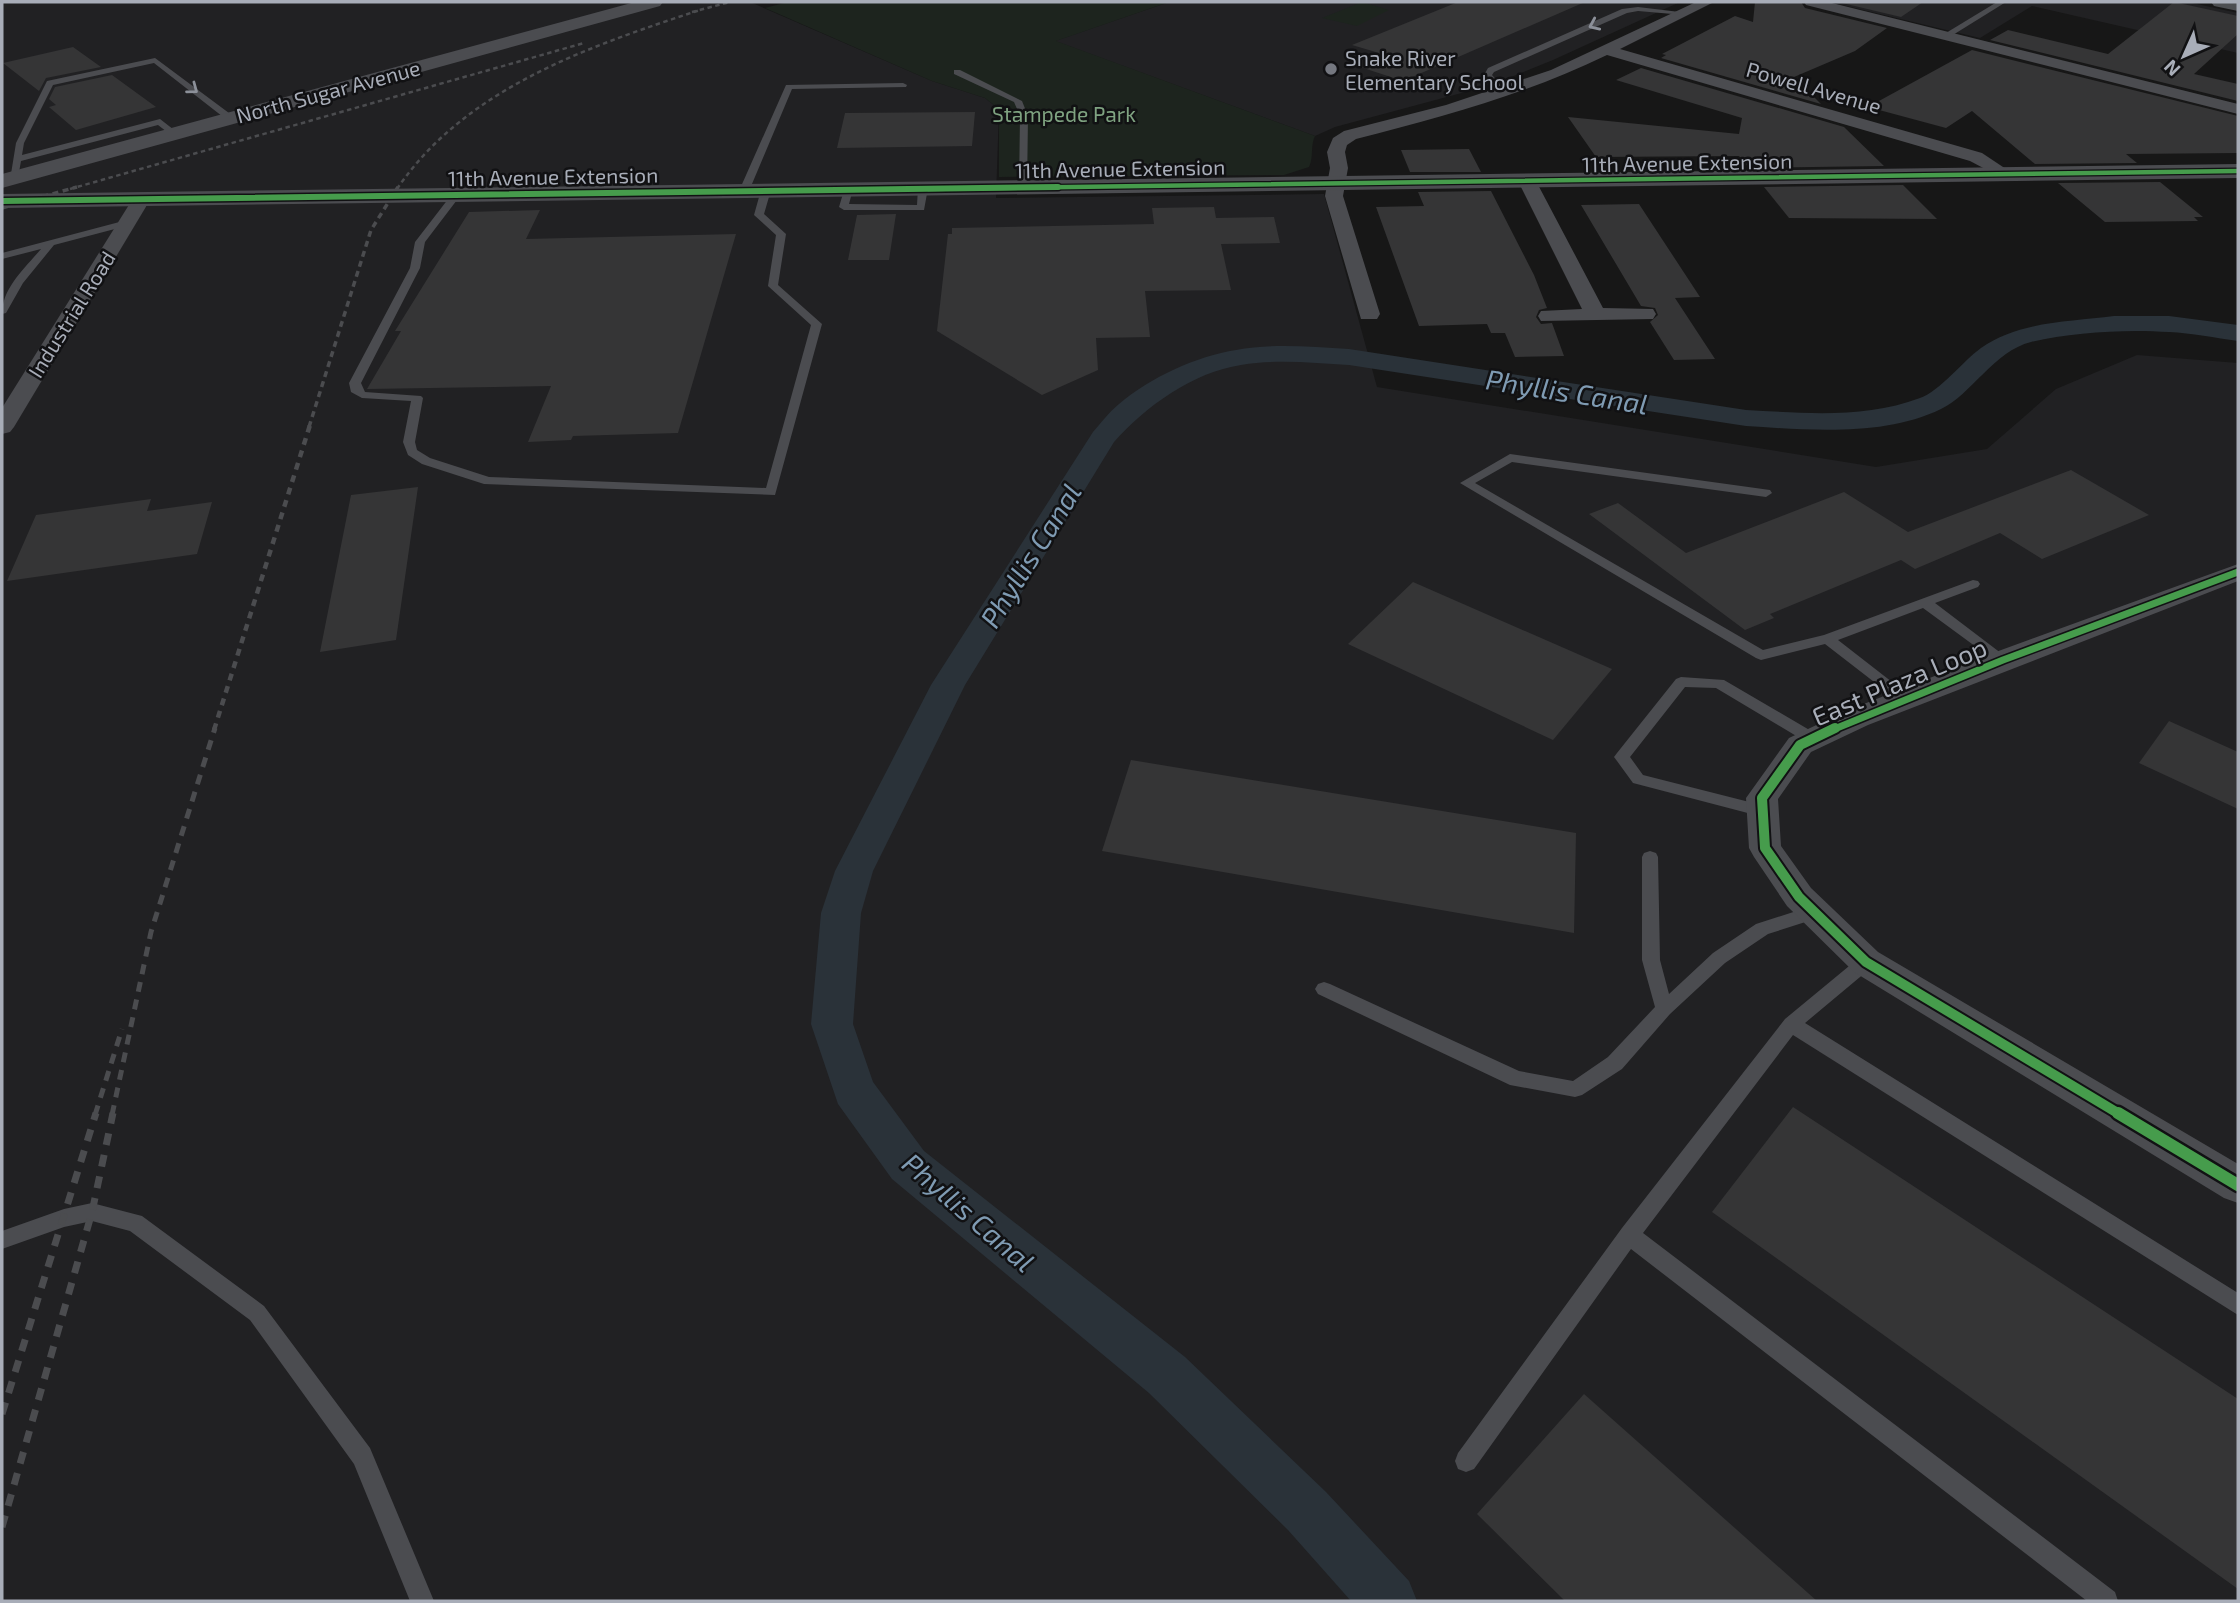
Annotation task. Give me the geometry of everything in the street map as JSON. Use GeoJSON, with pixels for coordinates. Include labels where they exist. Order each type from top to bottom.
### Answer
{"type":"FeatureCollection","features":[{"type":"Feature","properties":{"kind":"main road"},"geometry":{"type":"LineString","coordinates":[[2220,2],[2238,6]]}},
{"type":"Feature","properties":{"kind":"street","name":"North Sugar Avenue"},"geometry":{"type":"LineString","coordinates":[[11,172],[174,134],[654,2]]}},
{"type":"Feature","properties":{"kind":"street"},"geometry":{"type":"LineString","coordinates":[[1369,314],[1334,196],[1339,168],[1336,152],[1339,142],[1350,135],[1452,109],[1557,73],[1707,2]]}},
{"type":"Feature","properties":{"kind":"street"},"geometry":{"type":"LineString","coordinates":[[1811,2],[2238,110]]}},
{"type":"Feature","properties":{"kind":"street","name":"Powell Avenue"},"geometry":{"type":"LineString","coordinates":[[1606,50],[1976,157],[2006,175]]}},
{"type":"Feature","properties":{"kind":"street","name":"11th Avenue Extension"},"geometry":{"type":"LineString","coordinates":[[2,201],[2238,171]]}},
{"type":"Feature","properties":{"kind":"street"},"geometry":{"type":"LineString","coordinates":[[1527,181],[1596,315]]}},
{"type":"Feature","properties":{"kind":"street","name":"Industrial Road"},"geometry":{"type":"LineString","coordinates":[[3,424],[141,200]]}},
{"type":"Feature","properties":{"kind":"street"},"geometry":{"type":"LineString","coordinates":[[1549,316],[1645,314]]}},
{"type":"Feature","properties":{"kind":"street","name":"East Plaza Loop"},"geometry":{"type":"LineString","coordinates":[[2238,572],[2003,660],[1905,699],[1800,746],[1762,798],[1765,848],[1799,897],[1866,962],[2238,1185]]}},
{"type":"Feature","properties":{"kind":"lane"},"geometry":{"type":"LineString","coordinates":[[1945,36],[2002,2]]}},
{"type":"Feature","properties":{"kind":"lane"},"geometry":{"type":"LineString","coordinates":[[1503,93],[1488,75],[1491,70],[1625,11],[1638,9],[1684,13]]}},
{"type":"Feature","properties":{"kind":"lane"},"geometry":{"type":"LineString","coordinates":[[11,172],[20,143],[50,83],[155,60],[230,118]]}},
{"type":"Feature","properties":{"kind":"lane"},"geometry":{"type":"LineString","coordinates":[[957,72],[1018,101],[1024,116],[1024,187]]}},
{"type":"Feature","properties":{"kind":"lane"},"geometry":{"type":"LineString","coordinates":[[455,196],[420,242],[415,268],[355,383],[357,392],[362,395],[417,398],[409,442],[412,452],[426,461],[488,481],[771,492],[817,324],[773,286],[781,234],[759,215],[755,191],[789,87],[904,85]]}},
{"type":"Feature","properties":{"kind":"lane"},"geometry":{"type":"LineString","coordinates":[[2,256],[127,223]]}},
{"type":"Feature","properties":{"kind":"lane"},"geometry":{"type":"LineString","coordinates":[[2,311],[18,282],[51,243]]}},
{"type":"Feature","properties":{"kind":"lane"},"geometry":{"type":"LineString","coordinates":[[1766,493],[1510,458],[1466,483],[1761,655],[1828,639],[1973,584]]}},
{"type":"Feature","properties":{"kind":"lane"},"geometry":{"type":"LineString","coordinates":[[1925,603],[2003,660]]}},
{"type":"Feature","properties":{"kind":"lane"},"geometry":{"type":"LineString","coordinates":[[1828,639],[1905,699]]}},
{"type":"Feature","properties":{"kind":"lane"},"geometry":{"type":"LineString","coordinates":[[1763,811],[1637,779],[1622,757],[1681,682],[1719,683],[1813,740]]}},
{"type":"Feature","properties":{"kind":"lane"},"geometry":{"type":"LineString","coordinates":[[1650,857],[1651,960],[1664,1009]]}},
{"type":"Feature","properties":{"kind":"lane"},"geometry":{"type":"LineString","coordinates":[[1324,989],[1517,1079],[1575,1089],[1615,1063],[1664,1009],[1719,958],[1762,929],[1815,912]]}},
{"type":"Feature","properties":{"kind":"lane"},"geometry":{"type":"LineString","coordinates":[[1466,1461],[1629,1235],[1791,1024],[1866,962]]}},
{"type":"Feature","properties":{"kind":"lane"},"geometry":{"type":"LineString","coordinates":[[1791,1024],[2238,1305]]}},
{"type":"Feature","properties":{"kind":"lane"},"geometry":{"type":"LineString","coordinates":[[2,1240],[64,1218],[92,1212],[135,1223],[257,1313],[362,1456],[420,1599]]}},
{"type":"Feature","properties":{"kind":"lane"},"geometry":{"type":"LineString","coordinates":[[1629,1235],[2106,1601]]}},
{"type":"Feature","properties":{"kind":"shaded area"},"geometry":{"type":"Polygon","coordinates":[[[2,2],[750,2],[932,81],[985,98],[999,109],[996,198],[1324,194],[1377,387],[1876,467],[1987,449],[2056,389],[2137,355],[2238,363],[2238,1601],[2,1601],[2,2]]]}},
{"type":"Feature","properties":{"kind":"shaded area","name":"Snake River Elementary School"},"geometry":{"type":"Polygon","coordinates":[[[1169,2],[1680,2],[1511,77],[1335,127],[1315,136],[1055,41],[1169,2]]]}},
{"type":"Feature","properties":{"kind":"shaded area"},"geometry":{"type":"Polygon","coordinates":[[[1830,2],[2188,2],[2238,13],[2238,53],[2032,6],[1980,38],[1830,2]]]}},
{"type":"Feature","properties":{"kind":"green space","name":"Stampede Park"},"geometry":{"type":"Polygon","coordinates":[[[788,2],[1169,2],[1056,41],[1315,136],[1309,167],[1284,175],[999,177],[999,109],[985,98],[932,81],[765,8],[788,2]]]}},
{"type":"Feature","properties":{"kind":"green space"},"geometry":{"type":"Polygon","coordinates":[[[1362,2],[1389,10],[1357,26],[1322,18],[1362,2]]]}},
{"type":"Feature","properties":{"kind":"building"},"geometry":{"type":"Polygon","coordinates":[[[1458,2],[1585,2],[1403,81],[1351,64],[1379,53],[1352,45],[1458,2]]]}},
{"type":"Feature","properties":{"kind":"building"},"geometry":{"type":"Polygon","coordinates":[[[1755,2],[1801,2],[1805,8],[1887,28],[1855,51],[1794,77],[1821,104],[1661,58],[1666,55],[1662,54],[1735,16],[1753,22],[1755,2]]]}},
{"type":"Feature","properties":{"kind":"building"},"geometry":{"type":"Polygon","coordinates":[[[1838,2],[1923,2],[1901,17],[1838,2]]]}},
{"type":"Feature","properties":{"kind":"building"},"geometry":{"type":"Polygon","coordinates":[[[2174,2],[2238,16],[2238,34],[2194,74],[2238,84],[2238,101],[1990,40],[2008,30],[2108,54],[2174,2]]]}},
{"type":"Feature","properties":{"kind":"building"},"geometry":{"type":"Polygon","coordinates":[[[73,47],[101,67],[46,78],[39,91],[3,63],[73,47]]]}},
{"type":"Feature","properties":{"kind":"building"},"geometry":{"type":"Polygon","coordinates":[[[1972,50],[2238,116],[2238,153],[2126,154],[2137,163],[2035,164],[1972,111],[1946,128],[1868,107],[1972,50]]]}},
{"type":"Feature","properties":{"kind":"building"},"geometry":{"type":"Polygon","coordinates":[[[1641,68],[1844,127],[1884,166],[1749,168],[1739,156],[1596,157],[1568,117],[1739,134],[1742,118],[1616,80],[1641,68]]]}},
{"type":"Feature","properties":{"kind":"building"},"geometry":{"type":"Polygon","coordinates":[[[112,75],[156,107],[76,130],[49,107],[56,105],[49,99],[55,87],[112,75]]]}},
{"type":"Feature","properties":{"kind":"building"},"geometry":{"type":"Polygon","coordinates":[[[975,112],[972,146],[837,148],[845,113],[975,112]]]}},
{"type":"Feature","properties":{"kind":"building"},"geometry":{"type":"Polygon","coordinates":[[[1469,149],[1481,172],[1410,172],[1401,150],[1469,149]]]}},
{"type":"Feature","properties":{"kind":"building"},"geometry":{"type":"Polygon","coordinates":[[[2160,182],[2203,217],[2194,217],[2198,221],[2105,222],[2058,183],[2160,182]]]}},
{"type":"Feature","properties":{"kind":"building"},"geometry":{"type":"Polygon","coordinates":[[[1903,185],[1937,219],[1789,218],[1764,187],[1903,185]]]}},
{"type":"Feature","properties":{"kind":"building"},"geometry":{"type":"Polygon","coordinates":[[[1491,191],[1534,275],[1547,308],[1539,310],[1536,317],[1541,324],[1552,323],[1564,356],[1515,357],[1505,333],[1491,333],[1487,324],[1419,326],[1376,207],[1424,206],[1418,192],[1491,191]]]}},
{"type":"Feature","properties":{"kind":"building"},"geometry":{"type":"Polygon","coordinates":[[[1639,204],[1700,297],[1675,298],[1715,359],[1674,360],[1650,322],[1658,315],[1655,308],[1641,306],[1581,205],[1639,204]]]}},
{"type":"Feature","properties":{"kind":"building"},"geometry":{"type":"Polygon","coordinates":[[[1214,207],[1216,218],[1274,217],[1280,243],[1221,244],[1231,290],[1145,291],[1150,337],[1096,338],[1098,370],[1042,395],[937,331],[948,234],[952,234],[952,228],[1154,224],[1152,208],[1214,207]]]}},
{"type":"Feature","properties":{"kind":"building"},"geometry":{"type":"Polygon","coordinates":[[[540,210],[526,239],[736,234],[678,433],[573,436],[571,440],[528,442],[551,386],[367,389],[401,331],[395,331],[469,212],[540,210]]]}},
{"type":"Feature","properties":{"kind":"building"},"geometry":{"type":"Polygon","coordinates":[[[896,214],[889,260],[848,260],[857,215],[896,214]]]}},
{"type":"Feature","properties":{"kind":"building"},"geometry":{"type":"Polygon","coordinates":[[[2071,470],[2149,515],[2042,559],[2000,533],[1915,569],[1901,560],[1770,614],[1774,618],[1745,630],[1589,514],[1618,503],[1686,553],[1844,492],[1908,532],[2071,470]]]}},
{"type":"Feature","properties":{"kind":"building"},"geometry":{"type":"Polygon","coordinates":[[[418,487],[396,640],[320,652],[351,495],[418,487]]]}},
{"type":"Feature","properties":{"kind":"building"},"geometry":{"type":"Polygon","coordinates":[[[151,499],[147,511],[212,502],[197,554],[7,581],[36,515],[151,499]]]}},
{"type":"Feature","properties":{"kind":"building"},"geometry":{"type":"Polygon","coordinates":[[[1413,582],[1612,669],[1553,740],[1348,644],[1413,582]]]}},
{"type":"Feature","properties":{"kind":"building"},"geometry":{"type":"Polygon","coordinates":[[[2169,721],[2238,752],[2238,809],[2139,763],[2169,721]]]}},
{"type":"Feature","properties":{"kind":"building"},"geometry":{"type":"Polygon","coordinates":[[[1131,760],[1576,833],[1574,933],[1102,851],[1131,760]]]}},
{"type":"Feature","properties":{"kind":"building"},"geometry":{"type":"Polygon","coordinates":[[[1793,1107],[2238,1399],[2238,1589],[1712,1212],[1793,1107]]]}},
{"type":"Feature","properties":{"kind":"building"},"geometry":{"type":"Polygon","coordinates":[[[1584,1394],[1817,1601],[1565,1601],[1477,1514],[1584,1394]]]}},
{"type":"Feature","properties":{"kind":"waterway","name":"Phyllis Canal"},"geometry":{"type":"LineString","coordinates":[[1389,1601],[1307,1511],[1167,1375],[908,1165],[854,1091],[832,1024],[841,913],[854,871],[948,685],[1103,438],[1128,410],[1154,392],[1198,370],[1237,357],[1296,354],[1349,357],[1746,418],[1810,422],[1881,419],[1933,403],[1991,353],[2022,336],[2114,324],[2169,324],[2238,333]]}},
{"type":"Feature","properties":{"kind":"railway"},"geometry":{"type":"LineString","coordinates":[[692,12],[730,2]]}},
{"type":"Feature","properties":{"kind":"railway"},"geometry":{"type":"LineString","coordinates":[[397,189],[425,154],[458,123],[494,97],[574,56],[700,10]]}},
{"type":"Feature","properties":{"kind":"railway"},"geometry":{"type":"LineString","coordinates":[[70,189],[584,43]]}},
{"type":"Feature","properties":{"kind":"railway"},"geometry":{"type":"LineString","coordinates":[[2,208],[77,187]]}},
{"type":"Feature","properties":{"kind":"railway"},"geometry":{"type":"LineString","coordinates":[[309,427],[371,230],[398,187]]}},
{"type":"Feature","properties":{"kind":"railway"},"geometry":{"type":"LineString","coordinates":[[214,730],[310,425]]}},
{"type":"Feature","properties":{"kind":"railway"},"geometry":{"type":"LineString","coordinates":[[112,1115],[151,932],[215,728]]}},
{"type":"Feature","properties":{"kind":"railway"},"geometry":{"type":"LineString","coordinates":[[95,1115],[122,1029]]}},
{"type":"Feature","properties":{"kind":"railway"},"geometry":{"type":"LineString","coordinates":[[2,1414],[96,1113]]}},
{"type":"Feature","properties":{"kind":"railway"},"geometry":{"type":"LineString","coordinates":[[2,1527],[92,1212],[113,1113]]}},
{"type":"Feature","properties":{"kind":"cycle path"},"geometry":{"type":"LineString","coordinates":[[2,201],[2238,171]]}},
{"type":"Feature","properties":{"kind":"cycle path"},"geometry":{"type":"LineString","coordinates":[[2238,572],[2003,660],[1857,718],[1800,745],[1762,798],[1765,848],[1799,897],[1866,962],[2238,1185]]}},
{"type":"Feature","properties":{"kind":"place","name":"Snake River Elementary School"},"geometry":{"type":"Point","coordinates":[1331,69]}}]}
